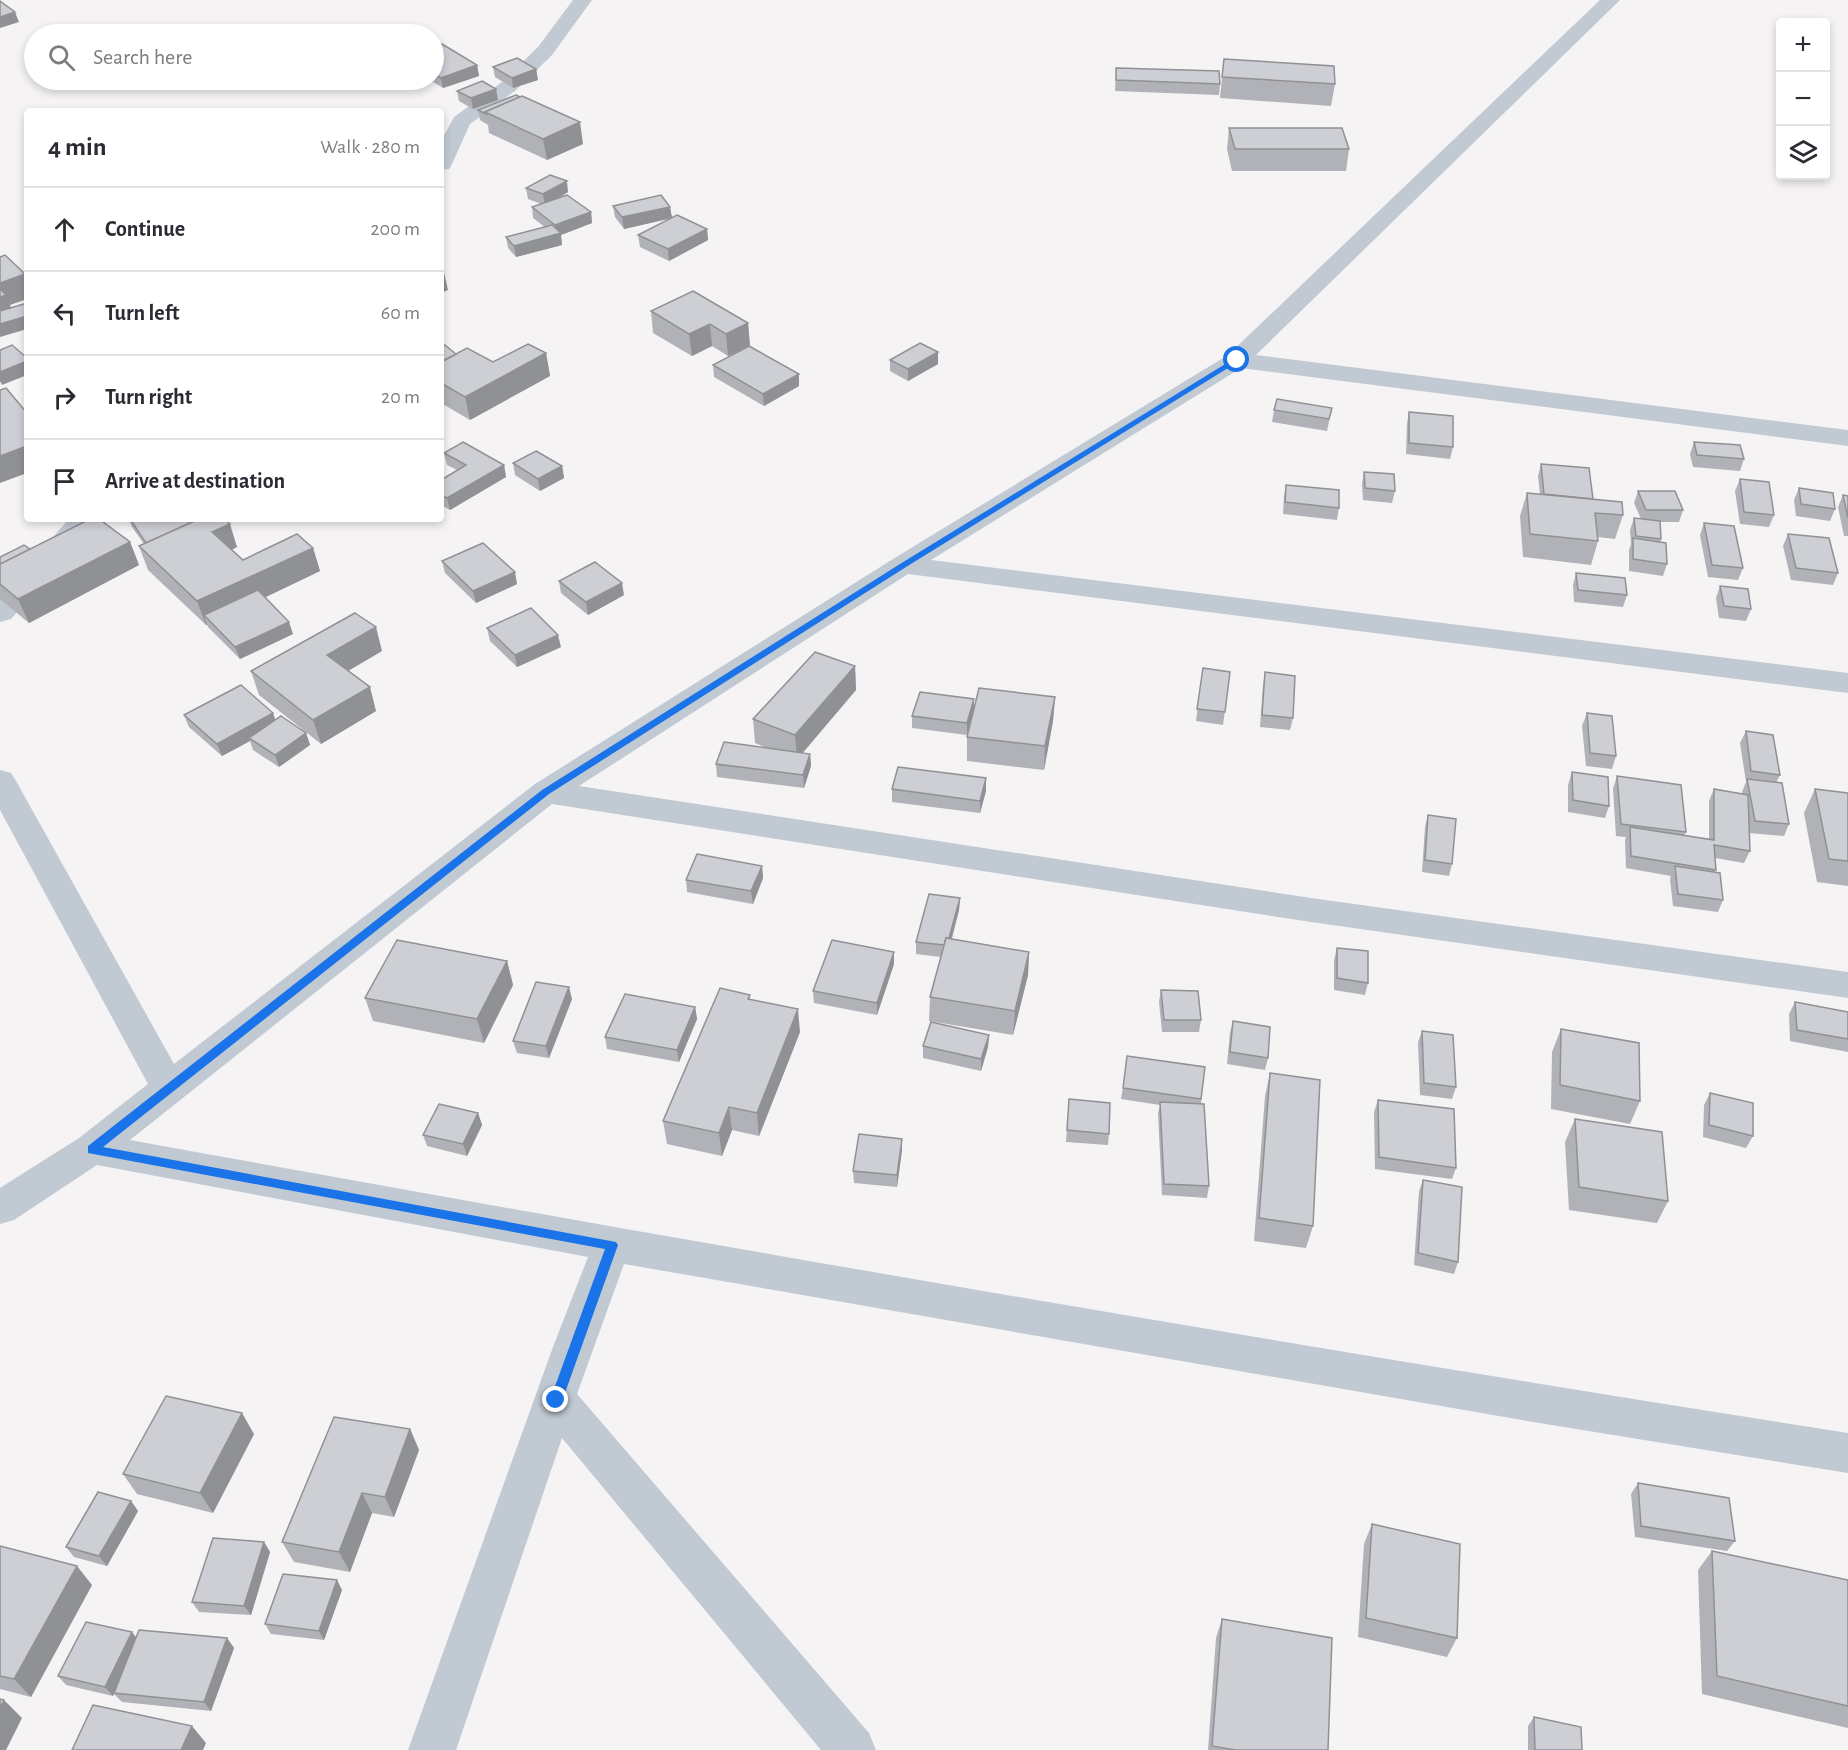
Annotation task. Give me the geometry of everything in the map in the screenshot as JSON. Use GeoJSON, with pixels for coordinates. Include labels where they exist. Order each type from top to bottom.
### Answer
{"type":"FeatureCollection","features":[{"type":"Feature","properties":{"kind":"street"},"geometry":{"type":"LineString","coordinates":[[444,158],[461,121],[509,86],[545,51],[583,0]]}},
{"type":"Feature","properties":{"kind":"street"},"geometry":{"type":"LineString","coordinates":[[0,1208],[92,1149],[546,792],[903,565],[1237,360],[1611,0]]}},
{"type":"Feature","properties":{"kind":"street"},"geometry":{"type":"LineString","coordinates":[[1237,360],[1848,438]]}},
{"type":"Feature","properties":{"kind":"street"},"geometry":{"type":"LineString","coordinates":[[0,613],[81,522]]}},
{"type":"Feature","properties":{"kind":"street"},"geometry":{"type":"LineString","coordinates":[[903,565],[1848,683]]}},
{"type":"Feature","properties":{"kind":"street"},"geometry":{"type":"LineString","coordinates":[[0,781],[169,1089]]}},
{"type":"Feature","properties":{"kind":"street"},"geometry":{"type":"LineString","coordinates":[[546,792],[1311,910],[1848,985]]}},
{"type":"Feature","properties":{"kind":"street"},"geometry":{"type":"LineString","coordinates":[[92,1149],[612,1245],[1521,1401],[1848,1453]]}},
{"type":"Feature","properties":{"kind":"street"},"geometry":{"type":"LineString","coordinates":[[432,1750],[612,1245]]}},
{"type":"Feature","properties":{"kind":"street"},"geometry":{"type":"LineString","coordinates":[[556,1400],[852,1750]]}},
{"type":"Feature","properties":{"kind":"building"},"geometry":{"type":"Polygon","coordinates":[[[0,1],[15,12],[0,17],[0,1]]]}},
{"type":"Feature","properties":{"kind":"building"},"geometry":{"type":"Polygon","coordinates":[[[444,45],[477,65],[444,77],[444,45]]]}},
{"type":"Feature","properties":{"kind":"building"},"geometry":{"type":"Polygon","coordinates":[[[517,58],[536,69],[512,78],[493,67],[517,58]]]}},
{"type":"Feature","properties":{"kind":"building"},"geometry":{"type":"Polygon","coordinates":[[[1224,59],[1334,66],[1335,84],[1222,77],[1224,59]]]}},
{"type":"Feature","properties":{"kind":"building"},"geometry":{"type":"Polygon","coordinates":[[[1116,68],[1219,71],[1220,84],[1116,80],[1116,68]]]}},
{"type":"Feature","properties":{"kind":"building"},"geometry":{"type":"Polygon","coordinates":[[[482,81],[496,89],[471,98],[457,91],[482,81]]]}},
{"type":"Feature","properties":{"kind":"building"},"geometry":{"type":"Polygon","coordinates":[[[516,95],[520,97],[485,112],[486,114],[478,110],[516,95]]]}},
{"type":"Feature","properties":{"kind":"building"},"geometry":{"type":"Polygon","coordinates":[[[522,96],[580,122],[543,139],[485,112],[522,96]]]}},
{"type":"Feature","properties":{"kind":"building"},"geometry":{"type":"Polygon","coordinates":[[[1229,128],[1342,128],[1349,149],[1235,149],[1229,128]]]}},
{"type":"Feature","properties":{"kind":"building"},"geometry":{"type":"Polygon","coordinates":[[[550,175],[567,181],[543,194],[526,188],[550,175]]]}},
{"type":"Feature","properties":{"kind":"building"},"geometry":{"type":"Polygon","coordinates":[[[567,195],[591,212],[555,225],[532,207],[567,195]]]}},
{"type":"Feature","properties":{"kind":"building"},"geometry":{"type":"Polygon","coordinates":[[[661,195],[670,207],[622,217],[613,206],[661,195]]]}},
{"type":"Feature","properties":{"kind":"building"},"geometry":{"type":"Polygon","coordinates":[[[677,215],[707,229],[668,249],[638,235],[677,215]]]}},
{"type":"Feature","properties":{"kind":"building"},"geometry":{"type":"Polygon","coordinates":[[[552,225],[561,233],[514,246],[506,237],[552,225]]]}},
{"type":"Feature","properties":{"kind":"building"},"geometry":{"type":"Polygon","coordinates":[[[5,255],[24,274],[0,283],[0,257],[5,255]]]}},
{"type":"Feature","properties":{"kind":"building"},"geometry":{"type":"Polygon","coordinates":[[[0,289],[6,295],[0,297],[0,289]]]}},
{"type":"Feature","properties":{"kind":"building"},"geometry":{"type":"Polygon","coordinates":[[[693,291],[748,323],[726,334],[710,324],[689,334],[651,311],[693,291]]]}},
{"type":"Feature","properties":{"kind":"building"},"geometry":{"type":"Polygon","coordinates":[[[24,304],[24,317],[0,324],[0,311],[24,304]]]}},
{"type":"Feature","properties":{"kind":"building"},"geometry":{"type":"Polygon","coordinates":[[[920,343],[938,352],[908,369],[890,360],[920,343]]]}},
{"type":"Feature","properties":{"kind":"building"},"geometry":{"type":"Polygon","coordinates":[[[528,344],[546,353],[465,397],[444,385],[444,360],[467,348],[493,362],[528,344]]]}},
{"type":"Feature","properties":{"kind":"building"},"geometry":{"type":"Polygon","coordinates":[[[12,345],[24,355],[24,362],[0,372],[0,350],[12,345]]]}},
{"type":"Feature","properties":{"kind":"building"},"geometry":{"type":"Polygon","coordinates":[[[444,346],[456,354],[444,360],[444,346]]]}},
{"type":"Feature","properties":{"kind":"building"},"geometry":{"type":"Polygon","coordinates":[[[749,346],[799,374],[763,394],[713,365],[749,346]]]}},
{"type":"Feature","properties":{"kind":"building"},"geometry":{"type":"Polygon","coordinates":[[[6,388],[24,409],[24,447],[0,456],[0,390],[6,388]]]}},
{"type":"Feature","properties":{"kind":"building"},"geometry":{"type":"Polygon","coordinates":[[[1277,399],[1332,408],[1329,419],[1274,410],[1277,399]]]}},
{"type":"Feature","properties":{"kind":"building"},"geometry":{"type":"Polygon","coordinates":[[[1409,412],[1453,416],[1453,447],[1409,443],[1409,412]]]}},
{"type":"Feature","properties":{"kind":"building"},"geometry":{"type":"Polygon","coordinates":[[[463,442],[504,465],[447,498],[444,496],[444,478],[466,465],[444,453],[463,442]]]}},
{"type":"Feature","properties":{"kind":"building"},"geometry":{"type":"Polygon","coordinates":[[[1694,442],[1740,445],[1744,459],[1697,455],[1694,442]]]}},
{"type":"Feature","properties":{"kind":"building"},"geometry":{"type":"Polygon","coordinates":[[[536,451],[562,466],[538,479],[513,463],[536,451]]]}},
{"type":"Feature","properties":{"kind":"building"},"geometry":{"type":"Polygon","coordinates":[[[1541,464],[1589,468],[1593,499],[1544,494],[1541,464]]]}},
{"type":"Feature","properties":{"kind":"building"},"geometry":{"type":"Polygon","coordinates":[[[1364,472],[1394,474],[1395,491],[1365,488],[1364,472]]]}},
{"type":"Feature","properties":{"kind":"building"},"geometry":{"type":"Polygon","coordinates":[[[1740,479],[1769,482],[1774,515],[1744,512],[1740,479]]]}},
{"type":"Feature","properties":{"kind":"building"},"geometry":{"type":"Polygon","coordinates":[[[1286,485],[1339,490],[1339,508],[1285,502],[1286,485]]]}},
{"type":"Feature","properties":{"kind":"building"},"geometry":{"type":"Polygon","coordinates":[[[1799,488],[1833,493],[1835,509],[1801,504],[1799,488]]]}},
{"type":"Feature","properties":{"kind":"building"},"geometry":{"type":"Polygon","coordinates":[[[1638,491],[1675,491],[1683,510],[1646,510],[1638,491]]]}},
{"type":"Feature","properties":{"kind":"building"},"geometry":{"type":"Polygon","coordinates":[[[1527,493],[1622,502],[1623,515],[1595,513],[1598,541],[1530,534],[1527,493]]]}},
{"type":"Feature","properties":{"kind":"building"},"geometry":{"type":"Polygon","coordinates":[[[1843,495],[1848,496],[1848,518],[1843,495]]]}},
{"type":"Feature","properties":{"kind":"building"},"geometry":{"type":"Polygon","coordinates":[[[1634,518],[1660,521],[1661,539],[1636,536],[1634,518]]]}},
{"type":"Feature","properties":{"kind":"building"},"geometry":{"type":"Polygon","coordinates":[[[84,522],[103,522],[130,542],[18,599],[0,584],[0,564],[84,522]]]}},
{"type":"Feature","properties":{"kind":"building"},"geometry":{"type":"Polygon","coordinates":[[[132,522],[192,522],[146,543],[132,522]]]}},
{"type":"Feature","properties":{"kind":"building"},"geometry":{"type":"Polygon","coordinates":[[[192,522],[228,522],[230,524],[212,532],[243,560],[297,534],[313,548],[197,601],[139,546],[192,522]]]}},
{"type":"Feature","properties":{"kind":"building"},"geometry":{"type":"Polygon","coordinates":[[[1704,523],[1734,526],[1743,568],[1712,565],[1704,523]]]}},
{"type":"Feature","properties":{"kind":"building"},"geometry":{"type":"Polygon","coordinates":[[[1788,534],[1829,538],[1838,573],[1796,568],[1788,534]]]}},
{"type":"Feature","properties":{"kind":"building"},"geometry":{"type":"Polygon","coordinates":[[[1633,538],[1666,543],[1667,564],[1633,559],[1633,538]]]}},
{"type":"Feature","properties":{"kind":"building"},"geometry":{"type":"Polygon","coordinates":[[[483,543],[515,572],[473,591],[442,561],[483,543]]]}},
{"type":"Feature","properties":{"kind":"building"},"geometry":{"type":"Polygon","coordinates":[[[24,545],[30,549],[0,564],[0,557],[24,545]]]}},
{"type":"Feature","properties":{"kind":"building"},"geometry":{"type":"Polygon","coordinates":[[[595,562],[622,583],[586,602],[559,581],[595,562]]]}},
{"type":"Feature","properties":{"kind":"building"},"geometry":{"type":"Polygon","coordinates":[[[1576,573],[1625,578],[1627,595],[1578,590],[1576,573]]]}},
{"type":"Feature","properties":{"kind":"building"},"geometry":{"type":"Polygon","coordinates":[[[1720,586],[1748,589],[1751,609],[1724,606],[1720,586]]]}},
{"type":"Feature","properties":{"kind":"building"},"geometry":{"type":"Polygon","coordinates":[[[258,590],[289,622],[235,647],[204,615],[258,590]]]}},
{"type":"Feature","properties":{"kind":"building"},"geometry":{"type":"Polygon","coordinates":[[[531,608],[558,635],[515,655],[487,628],[531,608]]]}},
{"type":"Feature","properties":{"kind":"building"},"geometry":{"type":"Polygon","coordinates":[[[355,613],[376,627],[327,655],[370,687],[313,720],[251,671],[355,613]]]}},
{"type":"Feature","properties":{"kind":"building"},"geometry":{"type":"Polygon","coordinates":[[[815,652],[855,666],[795,735],[753,719],[815,652]]]}},
{"type":"Feature","properties":{"kind":"building"},"geometry":{"type":"Polygon","coordinates":[[[1203,668],[1230,672],[1225,712],[1197,709],[1203,668]]]}},
{"type":"Feature","properties":{"kind":"building"},"geometry":{"type":"Polygon","coordinates":[[[1265,672],[1295,676],[1293,718],[1262,715],[1265,672]]]}},
{"type":"Feature","properties":{"kind":"building"},"geometry":{"type":"Polygon","coordinates":[[[241,685],[273,713],[217,744],[184,715],[241,685]]]}},
{"type":"Feature","properties":{"kind":"building"},"geometry":{"type":"Polygon","coordinates":[[[979,688],[1055,697],[1045,746],[967,737],[979,688]]]}},
{"type":"Feature","properties":{"kind":"building"},"geometry":{"type":"Polygon","coordinates":[[[920,692],[974,699],[967,723],[912,716],[920,692]]]}},
{"type":"Feature","properties":{"kind":"building"},"geometry":{"type":"Polygon","coordinates":[[[1587,713],[1612,716],[1616,756],[1590,753],[1587,713]]]}},
{"type":"Feature","properties":{"kind":"building"},"geometry":{"type":"Polygon","coordinates":[[[281,716],[306,733],[275,755],[249,738],[281,716]]]}},
{"type":"Feature","properties":{"kind":"building"},"geometry":{"type":"Polygon","coordinates":[[[1746,731],[1773,735],[1780,775],[1751,771],[1746,731]]]}},
{"type":"Feature","properties":{"kind":"building"},"geometry":{"type":"Polygon","coordinates":[[[724,742],[810,754],[803,775],[716,764],[724,742]]]}},
{"type":"Feature","properties":{"kind":"building"},"geometry":{"type":"Polygon","coordinates":[[[898,767],[986,778],[980,801],[892,789],[898,767]]]}},
{"type":"Feature","properties":{"kind":"building"},"geometry":{"type":"Polygon","coordinates":[[[1572,772],[1608,777],[1609,806],[1573,800],[1572,772]]]}},
{"type":"Feature","properties":{"kind":"building"},"geometry":{"type":"Polygon","coordinates":[[[1617,776],[1681,785],[1686,832],[1621,824],[1617,776]]]}},
{"type":"Feature","properties":{"kind":"building"},"geometry":{"type":"Polygon","coordinates":[[[1747,779],[1782,783],[1789,824],[1755,821],[1747,779]]]}},
{"type":"Feature","properties":{"kind":"building"},"geometry":{"type":"Polygon","coordinates":[[[1714,789],[1748,795],[1750,851],[1714,845],[1716,870],[1631,856],[1630,827],[1714,840],[1714,789]]]}},
{"type":"Feature","properties":{"kind":"building"},"geometry":{"type":"Polygon","coordinates":[[[1815,789],[1848,793],[1848,861],[1829,859],[1815,789]]]}},
{"type":"Feature","properties":{"kind":"building"},"geometry":{"type":"Polygon","coordinates":[[[1428,815],[1456,819],[1452,864],[1425,860],[1428,815]]]}},
{"type":"Feature","properties":{"kind":"building"},"geometry":{"type":"Polygon","coordinates":[[[697,854],[762,866],[751,891],[686,880],[697,854]]]}},
{"type":"Feature","properties":{"kind":"building"},"geometry":{"type":"Polygon","coordinates":[[[1675,866],[1720,873],[1723,900],[1678,894],[1675,866]]]}},
{"type":"Feature","properties":{"kind":"building"},"geometry":{"type":"Polygon","coordinates":[[[929,894],[960,898],[949,938],[946,938],[944,945],[916,942],[929,894]]]}},
{"type":"Feature","properties":{"kind":"building"},"geometry":{"type":"Polygon","coordinates":[[[946,938],[1029,952],[1015,1011],[930,997],[946,938]]]}},
{"type":"Feature","properties":{"kind":"building"},"geometry":{"type":"Polygon","coordinates":[[[397,940],[507,961],[477,1019],[365,998],[397,940]]]}},
{"type":"Feature","properties":{"kind":"building"},"geometry":{"type":"Polygon","coordinates":[[[832,940],[894,952],[877,1003],[813,991],[832,940]]]}},
{"type":"Feature","properties":{"kind":"building"},"geometry":{"type":"Polygon","coordinates":[[[1337,948],[1368,951],[1368,983],[1337,978],[1337,948]]]}},
{"type":"Feature","properties":{"kind":"building"},"geometry":{"type":"Polygon","coordinates":[[[536,982],[569,987],[546,1046],[513,1041],[536,982]]]}},
{"type":"Feature","properties":{"kind":"building"},"geometry":{"type":"Polygon","coordinates":[[[720,988],[750,995],[748,999],[798,1009],[757,1113],[729,1107],[719,1133],[663,1121],[720,988]]]}},
{"type":"Feature","properties":{"kind":"building"},"geometry":{"type":"Polygon","coordinates":[[[1161,990],[1198,991],[1201,1020],[1164,1020],[1161,990]]]}},
{"type":"Feature","properties":{"kind":"building"},"geometry":{"type":"Polygon","coordinates":[[[625,994],[695,1007],[677,1050],[605,1037],[625,994]]]}},
{"type":"Feature","properties":{"kind":"building"},"geometry":{"type":"Polygon","coordinates":[[[1795,1002],[1848,1012],[1848,1039],[1797,1030],[1795,1002]]]}},
{"type":"Feature","properties":{"kind":"building"},"geometry":{"type":"Polygon","coordinates":[[[1233,1021],[1270,1027],[1268,1058],[1230,1052],[1233,1021]]]}},
{"type":"Feature","properties":{"kind":"building"},"geometry":{"type":"Polygon","coordinates":[[[931,1022],[989,1035],[981,1059],[923,1046],[931,1022]]]}},
{"type":"Feature","properties":{"kind":"building"},"geometry":{"type":"Polygon","coordinates":[[[1561,1029],[1639,1043],[1640,1101],[1560,1085],[1561,1029]]]}},
{"type":"Feature","properties":{"kind":"building"},"geometry":{"type":"Polygon","coordinates":[[[1422,1031],[1453,1035],[1456,1087],[1424,1083],[1422,1031]]]}},
{"type":"Feature","properties":{"kind":"building"},"geometry":{"type":"Polygon","coordinates":[[[1127,1056],[1205,1067],[1201,1099],[1123,1088],[1127,1056]]]}},
{"type":"Feature","properties":{"kind":"building"},"geometry":{"type":"Polygon","coordinates":[[[1270,1073],[1320,1080],[1313,1226],[1259,1218],[1270,1073]]]}},
{"type":"Feature","properties":{"kind":"building"},"geometry":{"type":"Polygon","coordinates":[[[1710,1093],[1753,1103],[1753,1136],[1709,1125],[1710,1093]]]}},
{"type":"Feature","properties":{"kind":"building"},"geometry":{"type":"Polygon","coordinates":[[[1069,1099],[1110,1103],[1109,1134],[1067,1130],[1069,1099]]]}},
{"type":"Feature","properties":{"kind":"building"},"geometry":{"type":"Polygon","coordinates":[[[1378,1100],[1454,1109],[1456,1168],[1379,1157],[1378,1100]]]}},
{"type":"Feature","properties":{"kind":"building"},"geometry":{"type":"Polygon","coordinates":[[[1160,1102],[1204,1104],[1209,1186],[1164,1184],[1160,1102]]]}},
{"type":"Feature","properties":{"kind":"building"},"geometry":{"type":"Polygon","coordinates":[[[439,1104],[478,1113],[463,1144],[423,1135],[439,1104]]]}},
{"type":"Feature","properties":{"kind":"building"},"geometry":{"type":"Polygon","coordinates":[[[1575,1119],[1662,1132],[1668,1201],[1579,1187],[1575,1119]]]}},
{"type":"Feature","properties":{"kind":"building"},"geometry":{"type":"Polygon","coordinates":[[[859,1134],[902,1139],[897,1175],[853,1171],[859,1134]]]}},
{"type":"Feature","properties":{"kind":"building"},"geometry":{"type":"Polygon","coordinates":[[[1423,1180],[1462,1187],[1458,1262],[1418,1253],[1423,1180]]]}},
{"type":"Feature","properties":{"kind":"building"},"geometry":{"type":"Polygon","coordinates":[[[166,1396],[242,1413],[200,1493],[123,1474],[166,1396]]]}},
{"type":"Feature","properties":{"kind":"building"},"geometry":{"type":"Polygon","coordinates":[[[334,1417],[410,1429],[385,1497],[362,1493],[339,1552],[282,1542],[334,1417]]]}},
{"type":"Feature","properties":{"kind":"building"},"geometry":{"type":"Polygon","coordinates":[[[1638,1483],[1729,1498],[1735,1541],[1641,1526],[1638,1483]]]}},
{"type":"Feature","properties":{"kind":"building"},"geometry":{"type":"Polygon","coordinates":[[[98,1492],[131,1501],[99,1556],[66,1547],[98,1492]]]}},
{"type":"Feature","properties":{"kind":"building"},"geometry":{"type":"Polygon","coordinates":[[[1372,1524],[1460,1544],[1457,1638],[1366,1618],[1372,1524]]]}},
{"type":"Feature","properties":{"kind":"building"},"geometry":{"type":"Polygon","coordinates":[[[213,1538],[264,1542],[244,1606],[192,1602],[213,1538]]]}},
{"type":"Feature","properties":{"kind":"building"},"geometry":{"type":"Polygon","coordinates":[[[0,1546],[77,1566],[14,1679],[0,1676],[0,1546]]]}},
{"type":"Feature","properties":{"kind":"building"},"geometry":{"type":"Polygon","coordinates":[[[1712,1551],[1848,1580],[1848,1706],[1717,1676],[1712,1551]]]}},
{"type":"Feature","properties":{"kind":"building"},"geometry":{"type":"Polygon","coordinates":[[[283,1574],[337,1580],[319,1631],[265,1624],[283,1574]]]}},
{"type":"Feature","properties":{"kind":"building"},"geometry":{"type":"Polygon","coordinates":[[[1222,1619],[1332,1638],[1328,1750],[1235,1750],[1212,1746],[1222,1619]]]}},
{"type":"Feature","properties":{"kind":"building"},"geometry":{"type":"Polygon","coordinates":[[[86,1622],[132,1632],[105,1687],[58,1676],[86,1622]]]}},
{"type":"Feature","properties":{"kind":"building"},"geometry":{"type":"Polygon","coordinates":[[[139,1630],[227,1638],[204,1702],[114,1693],[139,1630]]]}},
{"type":"Feature","properties":{"kind":"building"},"geometry":{"type":"Polygon","coordinates":[[[93,1705],[192,1726],[181,1750],[72,1750],[93,1705]]]}},
{"type":"Feature","properties":{"kind":"building"},"geometry":{"type":"Polygon","coordinates":[[[1534,1717],[1581,1727],[1582,1750],[1535,1750],[1534,1717]]]}},
{"type":"Feature","properties":{"kind":"route"},"geometry":{"type":"LineString","coordinates":[[556,1400],[573,1347],[612,1245],[92,1149],[546,792],[903,565],[1237,360]]}}]}
